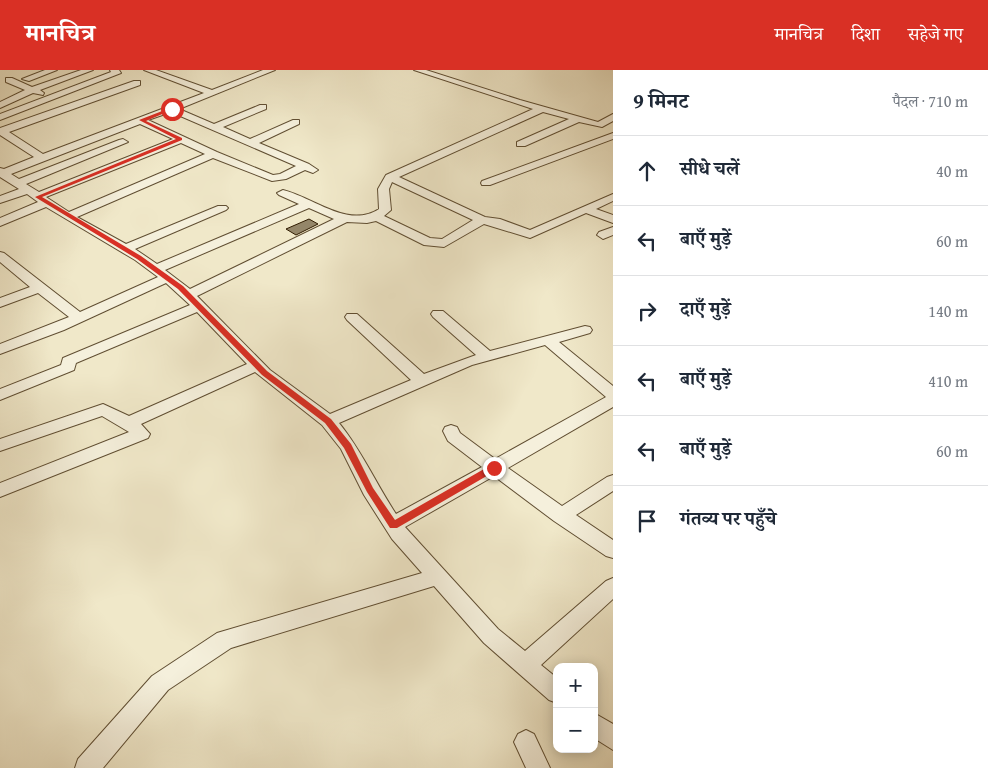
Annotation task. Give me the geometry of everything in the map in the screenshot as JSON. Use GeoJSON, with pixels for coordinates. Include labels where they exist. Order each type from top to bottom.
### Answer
{"type":"FeatureCollection","features":[{"type":"Feature","properties":{"kind":"street"},"geometry":{"type":"LineString","coordinates":[[26,79],[53,70]]}},
{"type":"Feature","properties":{"kind":"street"},"geometry":{"type":"LineString","coordinates":[[0,105],[33,90],[89,70]]}},
{"type":"Feature","properties":{"kind":"street"},"geometry":{"type":"LineString","coordinates":[[0,117],[117,72],[114,70]]}},
{"type":"Feature","properties":{"kind":"street"},"geometry":{"type":"LineString","coordinates":[[148,70],[213,93]]}},
{"type":"Feature","properties":{"kind":"street"},"geometry":{"type":"LineString","coordinates":[[1,173],[270,70]]}},
{"type":"Feature","properties":{"kind":"street"},"geometry":{"type":"LineString","coordinates":[[418,70],[599,125],[613,134]]}},
{"type":"Feature","properties":{"kind":"street"},"geometry":{"type":"LineString","coordinates":[[0,76],[18,71]]}},
{"type":"Feature","properties":{"kind":"street"},"geometry":{"type":"LineString","coordinates":[[9,80],[48,97]]}},
{"type":"Feature","properties":{"kind":"street"},"geometry":{"type":"LineString","coordinates":[[1,131],[137,83]]}},
{"type":"Feature","properties":{"kind":"street"},"geometry":{"type":"LineString","coordinates":[[215,127],[264,107]]}},
{"type":"Feature","properties":{"kind":"street"},"geometry":{"type":"LineString","coordinates":[[188,295],[344,219],[354,217],[368,219],[376,216],[385,210],[386,202],[382,191],[384,183],[390,177],[542,108]]}},
{"type":"Feature","properties":{"kind":"street"},"geometry":{"type":"LineString","coordinates":[[142,120],[213,154],[272,178],[282,177],[309,168],[172,109]]}},
{"type":"Feature","properties":{"kind":"street"},"geometry":{"type":"LineString","coordinates":[[599,125],[613,116]]}},
{"type":"Feature","properties":{"kind":"street"},"geometry":{"type":"LineString","coordinates":[[521,144],[578,119]]}},
{"type":"Feature","properties":{"kind":"street"},"geometry":{"type":"LineString","coordinates":[[250,143],[296,122]]}},
{"type":"Feature","properties":{"kind":"street"},"geometry":{"type":"LineString","coordinates":[[1,131],[42,158]]}},
{"type":"Feature","properties":{"kind":"street"},"geometry":{"type":"LineString","coordinates":[[486,183],[613,134]]}},
{"type":"Feature","properties":{"kind":"street"},"geometry":{"type":"LineString","coordinates":[[0,200],[32,193],[180,139]]}},
{"type":"Feature","properties":{"kind":"street"},"geometry":{"type":"LineString","coordinates":[[0,222],[32,193],[123,142]]}},
{"type":"Feature","properties":{"kind":"street"},"geometry":{"type":"LineString","coordinates":[[68,217],[213,154]]}},
{"type":"Feature","properties":{"kind":"street"},"geometry":{"type":"LineString","coordinates":[[1,173],[68,217],[125,249],[162,274],[200,306],[278,384],[328,421],[348,446],[370,490],[393,525],[491,636],[553,689]]}},
{"type":"Feature","properties":{"kind":"street"},"geometry":{"type":"LineString","coordinates":[[390,177],[482,220],[496,222],[530,234],[613,197]]}},
{"type":"Feature","properties":{"kind":"street"},"geometry":{"type":"LineString","coordinates":[[283,192],[344,219]]}},
{"type":"Feature","properties":{"kind":"street"},"geometry":{"type":"LineString","coordinates":[[0,349],[78,318],[162,274],[309,204]]}},
{"type":"Feature","properties":{"kind":"street"},"geometry":{"type":"LineString","coordinates":[[125,249],[222,208]]}},
{"type":"Feature","properties":{"kind":"street"},"geometry":{"type":"LineString","coordinates":[[586,209],[613,219]]}},
{"type":"Feature","properties":{"kind":"street"},"geometry":{"type":"LineString","coordinates":[[376,216],[428,242],[444,243],[482,220]]}},
{"type":"Feature","properties":{"kind":"street"},"geometry":{"type":"LineString","coordinates":[[0,256],[78,318]]}},
{"type":"Feature","properties":{"kind":"street"},"geometry":{"type":"LineString","coordinates":[[0,272],[13,266]]}},
{"type":"Feature","properties":{"kind":"street"},"geometry":{"type":"LineString","coordinates":[[0,304],[41,287]]}},
{"type":"Feature","properties":{"kind":"street"},"geometry":{"type":"LineString","coordinates":[[0,395],[69,367],[68,361],[200,306]]}},
{"type":"Feature","properties":{"kind":"street"},"geometry":{"type":"LineString","coordinates":[[438,314],[487,356]]}},
{"type":"Feature","properties":{"kind":"street"},"geometry":{"type":"LineString","coordinates":[[352,317],[422,381]]}},
{"type":"Feature","properties":{"kind":"street"},"geometry":{"type":"LineString","coordinates":[[328,421],[467,362],[585,330]]}},
{"type":"Feature","properties":{"kind":"street"},"geometry":{"type":"LineString","coordinates":[[548,340],[613,394]]}},
{"type":"Feature","properties":{"kind":"street"},"geometry":{"type":"LineString","coordinates":[[130,422],[257,365]]}},
{"type":"Feature","properties":{"kind":"street"},"geometry":{"type":"LineString","coordinates":[[393,525],[613,400]]}},
{"type":"Feature","properties":{"kind":"street"},"geometry":{"type":"LineString","coordinates":[[0,445],[14,442],[66,420],[103,410],[130,422],[142,434],[0,490]]}},
{"type":"Feature","properties":{"kind":"street"},"geometry":{"type":"LineString","coordinates":[[451,431],[454,437],[494,468],[561,516],[613,550]]}},
{"type":"Feature","properties":{"kind":"street"},"geometry":{"type":"LineString","coordinates":[[561,516],[613,482]]}},
{"type":"Feature","properties":{"kind":"street"},"geometry":{"type":"LineString","coordinates":[[87,768],[160,684],[225,640],[437,577]]}},
{"type":"Feature","properties":{"kind":"street"},"geometry":{"type":"LineString","coordinates":[[524,665],[613,587]]}},
{"type":"Feature","properties":{"kind":"street"},"geometry":{"type":"LineString","coordinates":[[598,727],[613,738]]}},
{"type":"Feature","properties":{"kind":"street"},"geometry":{"type":"LineString","coordinates":[[526,742],[538,768]]}},
{"type":"Feature","properties":{"kind":"building"},"geometry":{"type":"Polygon","coordinates":[[[309,219],[318,224],[296,235],[286,229],[309,219]]]}},
{"type":"Feature","properties":{"kind":"route"},"geometry":{"type":"LineString","coordinates":[[172,109],[142,120],[180,139],[37,197],[68,217],[139,257],[180,287],[265,373],[328,421],[348,446],[370,490],[393,525],[494,468]]}}]}
